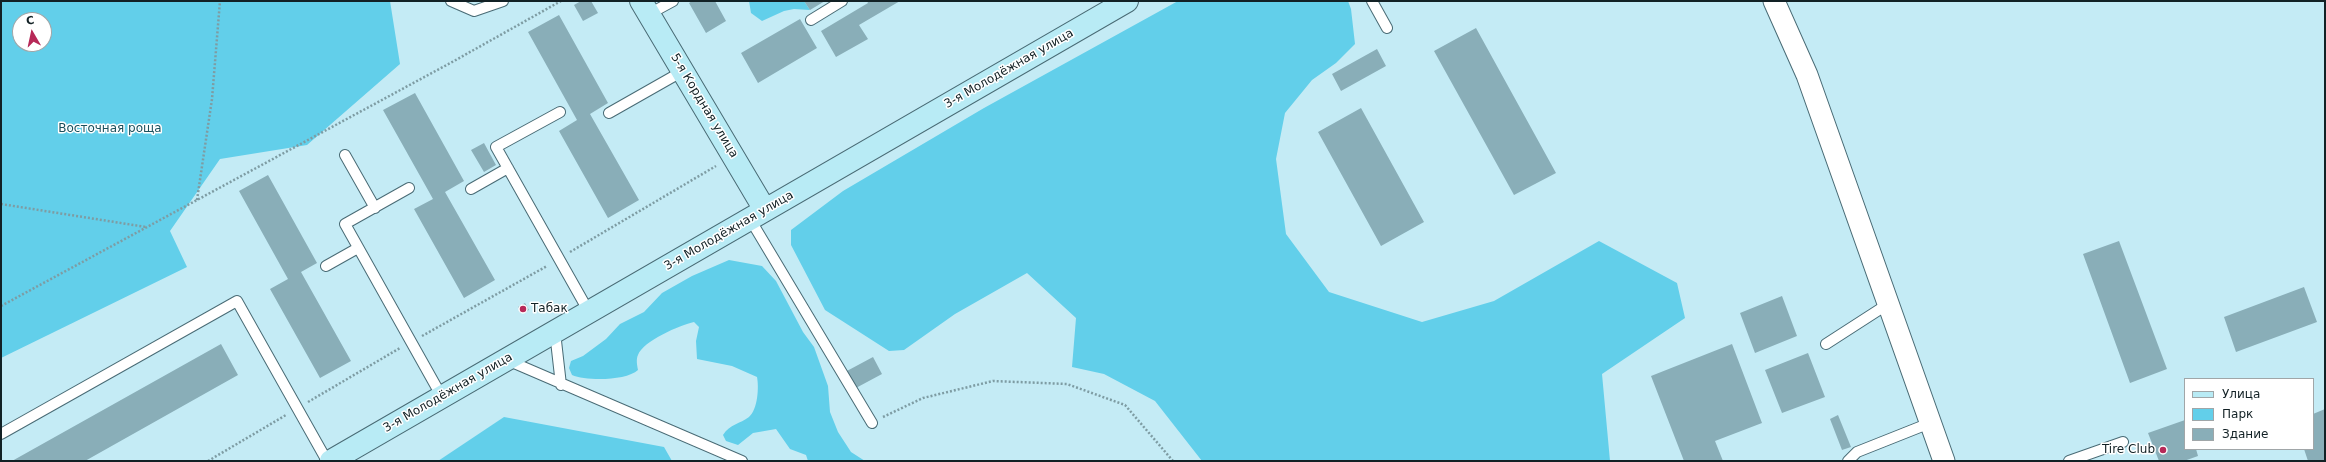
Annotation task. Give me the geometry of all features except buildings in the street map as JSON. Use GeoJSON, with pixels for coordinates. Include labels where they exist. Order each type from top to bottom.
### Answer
{"type":"FeatureCollection","features":[{"type":"Feature","properties":{"kind":"main road","name":"3-я Молодёжная улица"},"geometry":{"type":"LineString","coordinates":[[331,461],[1126,1]]}},
{"type":"Feature","properties":{"kind":"main road","name":"5-я Кордная улица"},"geometry":{"type":"LineString","coordinates":[[645,7],[733,156],[758,215]]}},
{"type":"Feature","properties":{"kind":"street"},"geometry":{"type":"LineString","coordinates":[[1774,1],[1807,75],[1944,461]]}},
{"type":"Feature","properties":{"kind":"lane"},"geometry":{"type":"LineString","coordinates":[[451,1],[474,11],[503,1]]}},
{"type":"Feature","properties":{"kind":"lane"},"geometry":{"type":"LineString","coordinates":[[645,7],[673,1]]}},
{"type":"Feature","properties":{"kind":"lane"},"geometry":{"type":"LineString","coordinates":[[811,20],[842,1]]}},
{"type":"Feature","properties":{"kind":"lane"},"geometry":{"type":"LineString","coordinates":[[1372,1],[1387,28]]}},
{"type":"Feature","properties":{"kind":"lane"},"geometry":{"type":"LineString","coordinates":[[610,113],[683,71]]}},
{"type":"Feature","properties":{"kind":"lane"},"geometry":{"type":"LineString","coordinates":[[560,112],[496,147],[589,312]]}},
{"type":"Feature","properties":{"kind":"lane"},"geometry":{"type":"LineString","coordinates":[[345,155],[375,208]]}},
{"type":"Feature","properties":{"kind":"lane"},"geometry":{"type":"LineString","coordinates":[[471,189],[508,168]]}},
{"type":"Feature","properties":{"kind":"lane"},"geometry":{"type":"LineString","coordinates":[[409,188],[345,224],[442,397]]}},
{"type":"Feature","properties":{"kind":"lane"},"geometry":{"type":"LineString","coordinates":[[758,215],[872,423]]}},
{"type":"Feature","properties":{"kind":"lane"},"geometry":{"type":"LineString","coordinates":[[326,266],[358,248]]}},
{"type":"Feature","properties":{"kind":"lane"},"geometry":{"type":"LineString","coordinates":[[1,434],[237,301],[327,461]]}},
{"type":"Feature","properties":{"kind":"lane"},"geometry":{"type":"LineString","coordinates":[[1826,344],[1888,304]]}},
{"type":"Feature","properties":{"kind":"lane"},"geometry":{"type":"LineString","coordinates":[[555,332],[561,384]]}},
{"type":"Feature","properties":{"kind":"lane"},"geometry":{"type":"LineString","coordinates":[[506,360],[742,461]]}},
{"type":"Feature","properties":{"kind":"lane"},"geometry":{"type":"LineString","coordinates":[[1848,461],[1857,452],[1930,423]]}},
{"type":"Feature","properties":{"kind":"lane"},"geometry":{"type":"LineString","coordinates":[[2069,461],[2123,442]]}},
{"type":"Feature","properties":{"kind":"path"},"geometry":{"type":"LineString","coordinates":[[196,200],[212,100],[220,1]]}},
{"type":"Feature","properties":{"kind":"path"},"geometry":{"type":"LineString","coordinates":[[1,306],[454,62],[561,1]]}},
{"type":"Feature","properties":{"kind":"path"},"geometry":{"type":"LineString","coordinates":[[208,461],[411,342],[559,259],[733,156]]}},
{"type":"Feature","properties":{"kind":"path"},"geometry":{"type":"LineString","coordinates":[[1,204],[147,227]]}},
{"type":"Feature","properties":{"kind":"path"},"geometry":{"type":"LineString","coordinates":[[872,423],[923,398],[993,381],[1067,384],[1125,405],[1173,461]]}},
{"type":"Feature","properties":{"kind":"green space","name":"Восточная роща"},"geometry":{"type":"Polygon","coordinates":[[[1,1],[390,1],[400,64],[307,145],[220,159],[170,231],[187,267],[1,358],[1,1]]]}},
{"type":"Feature","properties":{"kind":"green space"},"geometry":{"type":"Polygon","coordinates":[[[749,1],[804,1],[810,10],[794,9],[784,11],[762,21],[751,13],[749,1]]]}},
{"type":"Feature","properties":{"kind":"green space"},"geometry":{"type":"Polygon","coordinates":[[[1178,1],[1348,1],[1351,9],[1355,44],[1336,63],[1312,80],[1285,113],[1276,159],[1286,234],[1329,292],[1422,322],[1494,301],[1599,241],[1677,283],[1685,318],[1602,374],[1610,461],[1202,461],[1155,401],[1104,374],[1072,367],[1076,318],[1027,273],[955,314],[904,350],[889,351],[825,310],[791,245],[791,230],[843,191],[984,108],[1178,1]]]}},
{"type":"Feature","properties":{"kind":"green space"},"geometry":{"type":"Polygon","coordinates":[[[729,260],[762,266],[776,281],[803,332],[814,347],[828,386],[830,412],[838,432],[851,452],[865,461],[808,461],[806,455],[790,449],[776,429],[753,433],[738,445],[726,441],[723,435],[726,431],[749,417],[754,409],[758,392],[757,377],[732,366],[697,359],[696,341],[699,327],[694,322],[671,330],[647,344],[637,357],[638,370],[632,374],[606,379],[578,377],[572,375],[569,368],[571,361],[583,356],[606,339],[620,324],[644,312],[662,293],[692,276],[729,260]]]}},
{"type":"Feature","properties":{"kind":"green space"},"geometry":{"type":"Polygon","coordinates":[[[504,417],[664,447],[672,461],[438,461],[504,417]]]}},
{"type":"Feature","properties":{"kind":"place","name":"Табак"},"geometry":{"type":"Point","coordinates":[523,309]}},
{"type":"Feature","properties":{"kind":"place","name":"Tire Club"},"geometry":{"type":"Point","coordinates":[2163,450]}}]}
